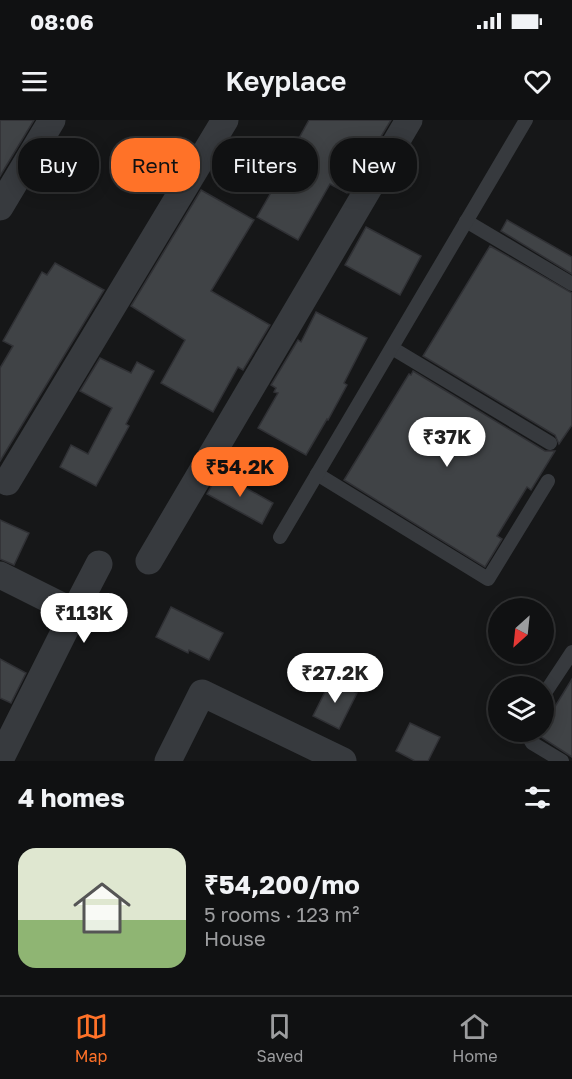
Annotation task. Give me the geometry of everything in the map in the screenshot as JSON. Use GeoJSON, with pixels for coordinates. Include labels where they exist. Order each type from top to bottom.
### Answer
{"type":"FeatureCollection","features":[{"type":"Feature","properties":{"kind":"street"},"geometry":{"type":"LineString","coordinates":[[0,207],[52,120]]}},
{"type":"Feature","properties":{"kind":"street"},"geometry":{"type":"LineString","coordinates":[[7,482],[225,120]]}},
{"type":"Feature","properties":{"kind":"street"},"geometry":{"type":"LineString","coordinates":[[149,561],[409,120]]}},
{"type":"Feature","properties":{"kind":"street"},"geometry":{"type":"LineString","coordinates":[[0,760],[99,564]]}},
{"type":"Feature","properties":{"kind":"street"},"geometry":{"type":"LineString","coordinates":[[0,575],[74,612]]}},
{"type":"Feature","properties":{"kind":"street"},"geometry":{"type":"LineString","coordinates":[[168,761],[202,693],[343,761]]}},
{"type":"Feature","properties":{"kind":"lane"},"geometry":{"type":"LineString","coordinates":[[280,537],[526,120]]}},
{"type":"Feature","properties":{"kind":"lane"},"geometry":{"type":"LineString","coordinates":[[466,221],[572,285]]}},
{"type":"Feature","properties":{"kind":"lane"},"geometry":{"type":"LineString","coordinates":[[392,348],[550,443]]}},
{"type":"Feature","properties":{"kind":"lane"},"geometry":{"type":"LineString","coordinates":[[317,474],[488,579],[548,482]]}},
{"type":"Feature","properties":{"kind":"lane"},"geometry":{"type":"LineString","coordinates":[[554,679],[572,652]]}},
{"type":"Feature","properties":{"kind":"lane"},"geometry":{"type":"LineString","coordinates":[[531,742],[562,761]]}},
{"type":"Feature","properties":{"kind":"building"},"geometry":{"type":"Polygon","coordinates":[[[0,120],[34,120],[23,138],[18,138],[18,146],[0,176],[0,120]]]}},
{"type":"Feature","properties":{"kind":"building"},"geometry":{"type":"Polygon","coordinates":[[[309,120],[391,120],[380,138],[330,138],[330,184],[298,240],[257,217],[271,192],[318,192],[318,138],[299,138],[309,120]]]}},
{"type":"Feature","properties":{"kind":"building"},"geometry":{"type":"Polygon","coordinates":[[[201,190],[254,220],[211,291],[270,325],[243,370],[238,367],[213,412],[161,383],[185,340],[131,306],[201,190]]]}},
{"type":"Feature","properties":{"kind":"building"},"geometry":{"type":"Polygon","coordinates":[[[507,220],[572,257],[572,274],[501,231],[507,220]]]}},
{"type":"Feature","properties":{"kind":"building"},"geometry":{"type":"Polygon","coordinates":[[[366,227],[421,256],[400,295],[345,265],[366,227]]]}},
{"type":"Feature","properties":{"kind":"building"},"geometry":{"type":"Polygon","coordinates":[[[490,246],[572,293],[572,425],[559,444],[555,435],[423,356],[490,246]]]}},
{"type":"Feature","properties":{"kind":"building"},"geometry":{"type":"Polygon","coordinates":[[[55,263],[104,290],[0,461],[0,368],[13,346],[3,341],[42,272],[47,275],[55,263]]]}},
{"type":"Feature","properties":{"kind":"building"},"geometry":{"type":"Polygon","coordinates":[[[316,312],[367,338],[344,383],[347,385],[306,455],[258,428],[278,393],[274,392],[276,388],[271,385],[298,340],[301,342],[316,312]]]}},
{"type":"Feature","properties":{"kind":"building"},"geometry":{"type":"Polygon","coordinates":[[[100,358],[131,373],[137,362],[154,371],[126,424],[129,426],[96,486],[60,467],[71,445],[88,454],[112,408],[80,391],[100,358]]]}},
{"type":"Feature","properties":{"kind":"building"},"geometry":{"type":"Polygon","coordinates":[[[413,371],[545,451],[555,451],[531,490],[527,487],[497,536],[502,539],[485,567],[344,480],[413,371]]]}},
{"type":"Feature","properties":{"kind":"building"},"geometry":{"type":"Polygon","coordinates":[[[219,473],[273,503],[262,524],[207,494],[219,473]]]}},
{"type":"Feature","properties":{"kind":"building"},"geometry":{"type":"Polygon","coordinates":[[[0,520],[29,533],[14,565],[0,559],[0,520]]]}},
{"type":"Feature","properties":{"kind":"building"},"geometry":{"type":"Polygon","coordinates":[[[171,607],[223,633],[209,660],[189,650],[188,653],[156,637],[171,607]]]}},
{"type":"Feature","properties":{"kind":"building"},"geometry":{"type":"Polygon","coordinates":[[[0,659],[26,673],[11,703],[0,698],[0,659]]]}},
{"type":"Feature","properties":{"kind":"building"},"geometry":{"type":"Polygon","coordinates":[[[572,679],[572,757],[549,742],[554,742],[554,708],[572,679]]]}},
{"type":"Feature","properties":{"kind":"building"},"geometry":{"type":"Polygon","coordinates":[[[331,680],[357,693],[339,729],[313,716],[331,680]]]}},
{"type":"Feature","properties":{"kind":"building"},"geometry":{"type":"Polygon","coordinates":[[[410,723],[440,737],[428,761],[415,761],[396,751],[410,723]]]}}]}
